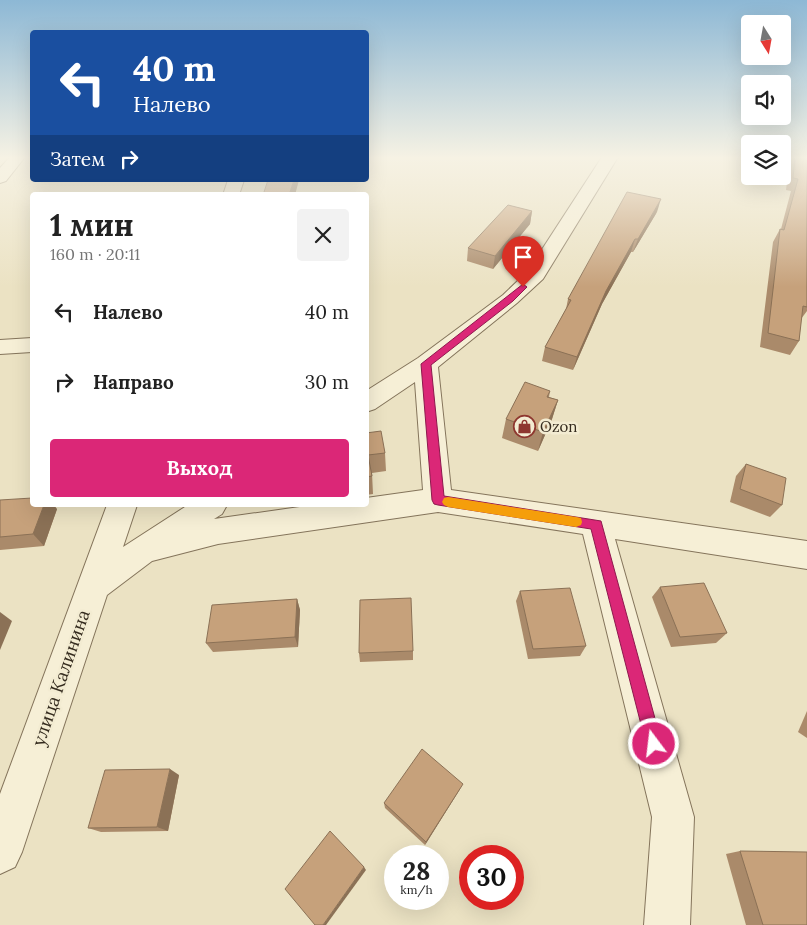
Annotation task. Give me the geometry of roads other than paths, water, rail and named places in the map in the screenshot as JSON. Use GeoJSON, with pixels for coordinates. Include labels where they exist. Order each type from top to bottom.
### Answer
{"type":"FeatureCollection","features":[{"type":"Feature","properties":{"kind":"street"},"geometry":{"type":"LineString","coordinates":[[369,401],[426,364],[510,299],[536,275],[583,200]]}},
{"type":"Feature","properties":{"kind":"street"},"geometry":{"type":"LineString","coordinates":[[0,347],[30,345]]}},
{"type":"Feature","properties":{"kind":"street"},"geometry":{"type":"LineString","coordinates":[[426,364],[438,500]]}},
{"type":"Feature","properties":{"kind":"street"},"geometry":{"type":"LineString","coordinates":[[143,550],[218,531],[438,500],[807,555]]}},
{"type":"Feature","properties":{"kind":"street","name":"улица Калинина"},"geometry":{"type":"LineString","coordinates":[[0,852],[121,507]]}},
{"type":"Feature","properties":{"kind":"street"},"geometry":{"type":"LineString","coordinates":[[94,586],[143,550],[209,507]]}},
{"type":"Feature","properties":{"kind":"street"},"geometry":{"type":"LineString","coordinates":[[596,525],[673,817],[667,925]]}},
{"type":"Feature","properties":{"kind":"place","name":"Ozon"},"geometry":{"type":"Point","coordinates":[524,427]}}]}
